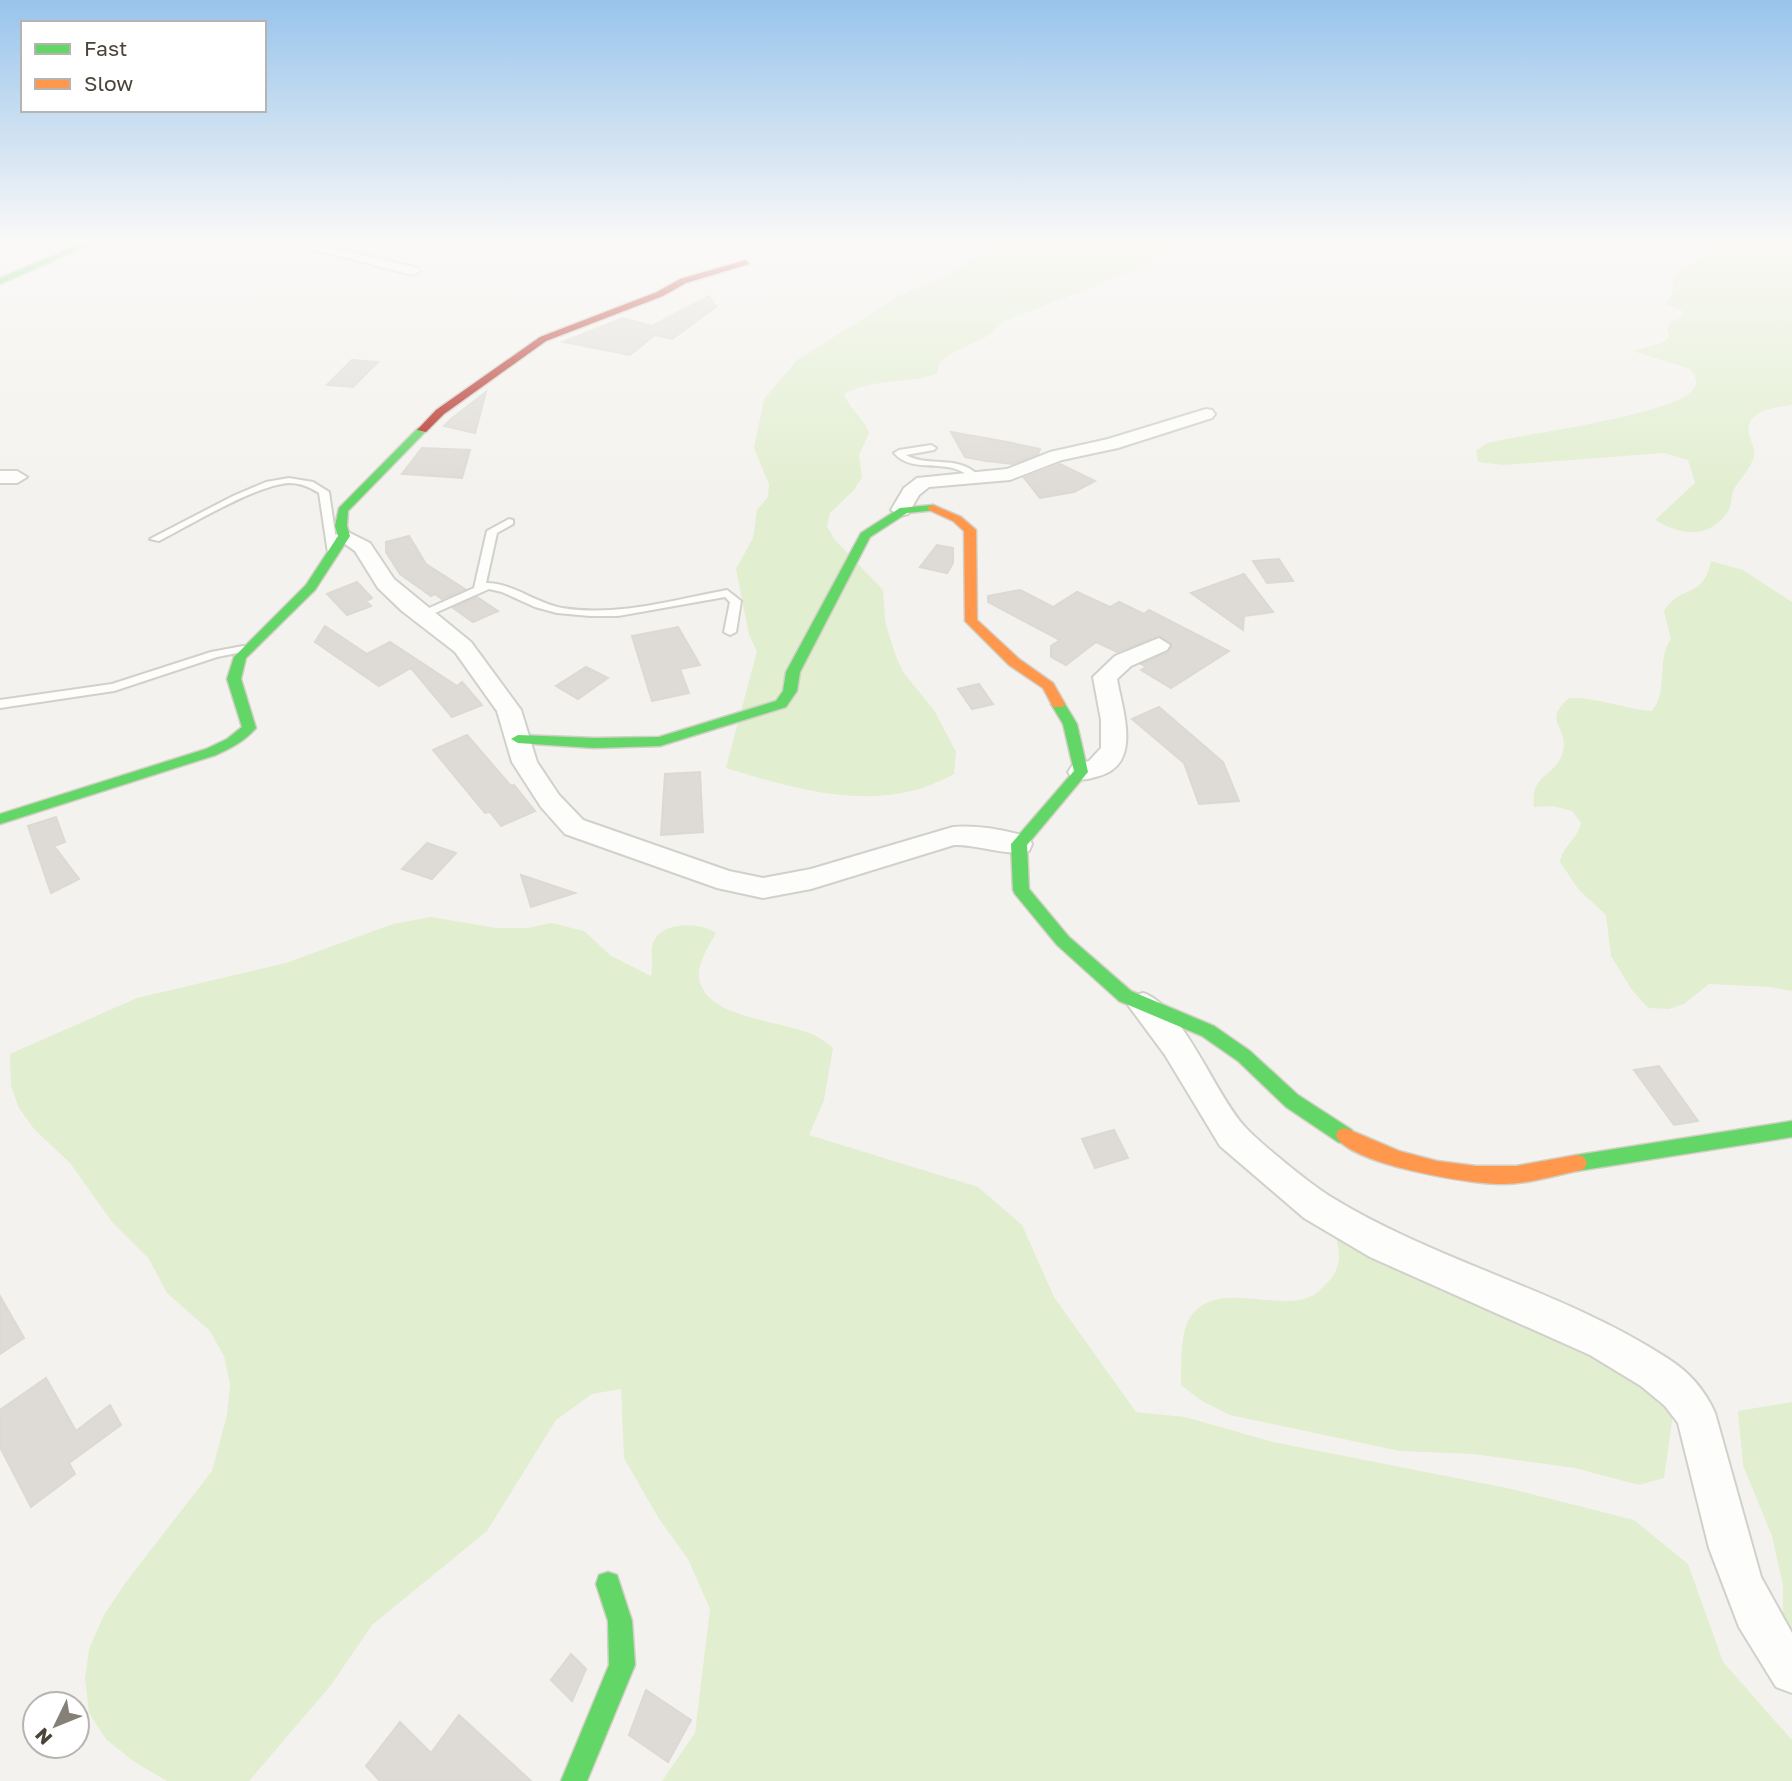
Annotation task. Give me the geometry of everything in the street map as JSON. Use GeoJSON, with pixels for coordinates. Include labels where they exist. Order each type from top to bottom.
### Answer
{"type":"FeatureCollection","features":[{"type":"Feature","properties":{"kind":"street"},"geometry":{"type":"LineString","coordinates":[[0,819],[211,752],[232,742],[249,728],[234,679],[244,649],[311,587],[339,545],[343,510],[351,500],[461,394],[542,339],[573,327]]}},
{"type":"Feature","properties":{"kind":"street"},"geometry":{"type":"LineString","coordinates":[[518,739],[594,743],[660,741],[781,704],[790,691],[793,672],[865,535],[901,510],[911,492],[924,482],[970,479],[1021,471],[1057,456],[1112,444],[1206,414]]}},
{"type":"Feature","properties":{"kind":"street"},"geometry":{"type":"LineString","coordinates":[[901,510],[937,508],[956,515],[970,530],[971,621],[1014,662],[1048,686],[1070,724],[1080,772]]}},
{"type":"Feature","properties":{"kind":"street"},"geometry":{"type":"LineString","coordinates":[[339,545],[363,547],[386,583],[463,647],[509,710],[525,762],[550,801],[574,827],[727,881],[763,888],[811,879],[953,836],[975,835],[1019,844]]}},
{"type":"Feature","properties":{"kind":"street"},"geometry":{"type":"LineString","coordinates":[[1159,645],[1123,662],[1105,677],[1116,725],[1114,745],[1103,763],[1095,770],[1080,772],[1019,844],[1018,872],[1021,890],[1040,915],[1098,975],[1125,996],[1193,1023],[1217,1037],[1244,1055],[1292,1101],[1341,1135],[1377,1153],[1418,1165],[1498,1176],[1792,1129]]}},
{"type":"Feature","properties":{"kind":"street"},"geometry":{"type":"LineString","coordinates":[[1143,1005],[1177,1046],[1232,1136],[1316,1207],[1383,1245],[1603,1342],[1655,1372],[1679,1392],[1695,1413],[1743,1591],[1763,1631],[1792,1671]]}},
{"type":"Feature","properties":{"kind":"street"},"geometry":{"type":"LineString","coordinates":[[573,1781],[588,1752],[622,1665],[620,1621],[607,1584]]}},
{"type":"Feature","properties":{"kind":"lane"},"geometry":{"type":"LineString","coordinates":[[931,448],[899,453],[910,461],[963,468],[974,476],[970,479]]}},
{"type":"Feature","properties":{"kind":"lane"},"geometry":{"type":"LineString","coordinates":[[155,540],[269,484],[298,481],[314,484],[324,492],[339,545]]}},
{"type":"Feature","properties":{"kind":"lane"},"geometry":{"type":"LineString","coordinates":[[479,589],[492,531],[509,522]]}},
{"type":"Feature","properties":{"kind":"lane"},"geometry":{"type":"LineString","coordinates":[[422,615],[479,589],[496,586],[539,605],[561,611],[590,613],[618,613],[727,593],[736,601],[730,632]]}},
{"type":"Feature","properties":{"kind":"lane"},"geometry":{"type":"LineString","coordinates":[[0,704],[114,687],[208,656],[244,649]]}},
{"type":"Feature","properties":{"kind":"green space"},"geometry":{"type":"Polygon","coordinates":[[[849,327],[998,327],[987,336],[947,356],[939,364],[937,374],[878,383],[844,394],[869,433],[859,455],[862,477],[854,490],[830,513],[827,526],[834,539],[883,590],[885,621],[903,672],[934,710],[956,752],[954,774],[927,786],[898,794],[841,795],[812,791],[726,768],[757,651],[749,635],[736,569],[753,538],[757,510],[768,497],[769,484],[754,448],[764,399],[797,360],[849,327]]]}},
{"type":"Feature","properties":{"kind":"green space"},"geometry":{"type":"Polygon","coordinates":[[[1792,327],[1792,405],[1765,410],[1752,419],[1748,428],[1754,450],[1753,459],[1733,490],[1729,510],[1711,528],[1683,531],[1655,520],[1695,483],[1688,460],[1664,453],[1503,465],[1478,462],[1476,451],[1487,443],[1631,415],[1682,398],[1695,385],[1696,380],[1690,369],[1633,351],[1662,343],[1669,337],[1667,329],[1792,327]]]}},
{"type":"Feature","properties":{"kind":"green space"},"geometry":{"type":"Polygon","coordinates":[[[1711,561],[1743,570],[1792,602],[1792,991],[1770,987],[1709,984],[1684,1004],[1669,1009],[1648,1008],[1632,990],[1611,956],[1606,915],[1579,890],[1560,862],[1581,823],[1572,811],[1553,806],[1534,807],[1534,796],[1539,781],[1560,760],[1563,752],[1563,736],[1556,719],[1561,706],[1569,698],[1590,699],[1652,711],[1660,694],[1664,656],[1671,639],[1664,611],[1671,602],[1703,581],[1711,561]]]}},
{"type":"Feature","properties":{"kind":"green space"},"geometry":{"type":"Polygon","coordinates":[[[431,917],[496,928],[528,928],[551,923],[584,931],[611,956],[651,976],[652,947],[661,932],[690,925],[716,933],[704,955],[699,978],[705,992],[716,1003],[748,1017],[803,1031],[818,1037],[833,1048],[824,1100],[809,1135],[978,1187],[1022,1225],[1054,1297],[1136,1412],[1185,1417],[1273,1442],[1507,1488],[1634,1520],[1688,1564],[1723,1662],[1792,1740],[1792,1781],[662,1781],[695,1733],[710,1609],[688,1559],[659,1519],[624,1458],[621,1389],[592,1394],[556,1420],[487,1531],[372,1625],[331,1685],[249,1781],[167,1781],[133,1761],[106,1739],[91,1716],[91,1690],[86,1690],[85,1679],[89,1649],[104,1615],[126,1582],[212,1471],[227,1415],[230,1384],[224,1356],[210,1331],[167,1293],[149,1259],[112,1222],[70,1163],[34,1129],[19,1108],[11,1086],[10,1054],[137,998],[286,963],[393,924],[431,917]]]}},
{"type":"Feature","properties":{"kind":"green space"},"geometry":{"type":"Polygon","coordinates":[[[1335,1234],[1656,1383],[1673,1414],[1664,1478],[1639,1485],[1575,1468],[1473,1454],[1400,1451],[1230,1415],[1202,1401],[1181,1385],[1183,1340],[1191,1316],[1203,1305],[1217,1299],[1284,1301],[1300,1300],[1314,1295],[1337,1269],[1339,1253],[1335,1234]]]}},
{"type":"Feature","properties":{"kind":"green space"},"geometry":{"type":"Polygon","coordinates":[[[1792,1402],[1792,1634],[1783,1626],[1783,1586],[1772,1536],[1743,1465],[1738,1411],[1792,1402]]]}},
{"type":"Feature","properties":{"kind":"building"},"geometry":{"type":"Polygon","coordinates":[[[600,327],[688,327],[672,339],[655,335],[630,355],[563,342],[600,327]]]}},
{"type":"Feature","properties":{"kind":"building"},"geometry":{"type":"Polygon","coordinates":[[[352,360],[378,362],[353,387],[327,385],[352,360]]]}},
{"type":"Feature","properties":{"kind":"building"},"geometry":{"type":"Polygon","coordinates":[[[486,392],[475,433],[444,426],[451,419],[486,392]]]}},
{"type":"Feature","properties":{"kind":"building"},"geometry":{"type":"Polygon","coordinates":[[[951,432],[1040,449],[1038,454],[1013,464],[965,457],[951,432]]]}},
{"type":"Feature","properties":{"kind":"building"},"geometry":{"type":"Polygon","coordinates":[[[422,448],[470,450],[462,478],[402,474],[422,448]]]}},
{"type":"Feature","properties":{"kind":"building"},"geometry":{"type":"Polygon","coordinates":[[[1060,464],[1095,481],[1074,492],[1040,498],[1024,478],[1060,464]]]}},
{"type":"Feature","properties":{"kind":"building"},"geometry":{"type":"Polygon","coordinates":[[[409,536],[426,564],[465,589],[442,599],[435,594],[431,596],[400,574],[386,552],[386,542],[409,536]]]}},
{"type":"Feature","properties":{"kind":"building"},"geometry":{"type":"Polygon","coordinates":[[[937,545],[953,548],[953,563],[947,573],[920,567],[937,545]]]}},
{"type":"Feature","properties":{"kind":"building"},"geometry":{"type":"Polygon","coordinates":[[[1279,559],[1293,581],[1267,583],[1253,561],[1279,559]]]}},
{"type":"Feature","properties":{"kind":"building"},"geometry":{"type":"Polygon","coordinates":[[[1244,574],[1273,612],[1244,616],[1243,630],[1191,593],[1244,574]]]}},
{"type":"Feature","properties":{"kind":"building"},"geometry":{"type":"Polygon","coordinates":[[[357,582],[372,598],[366,601],[371,606],[347,615],[327,594],[357,582]]]}},
{"type":"Feature","properties":{"kind":"building"},"geometry":{"type":"Polygon","coordinates":[[[1020,590],[1053,607],[1077,592],[1110,607],[1119,602],[1144,614],[1149,610],[1229,651],[1171,688],[1141,670],[1146,667],[1141,664],[1168,652],[1172,646],[1160,636],[1117,652],[1096,642],[1066,665],[1051,657],[1051,646],[1060,640],[988,602],[988,596],[1020,590]]]}},
{"type":"Feature","properties":{"kind":"building"},"geometry":{"type":"Polygon","coordinates":[[[477,597],[498,611],[473,622],[453,608],[477,597]]]}},
{"type":"Feature","properties":{"kind":"building"},"geometry":{"type":"Polygon","coordinates":[[[325,626],[367,654],[390,642],[457,686],[462,682],[482,705],[452,717],[411,668],[379,686],[315,642],[325,626]]]}},
{"type":"Feature","properties":{"kind":"building"},"geometry":{"type":"Polygon","coordinates":[[[678,627],[700,665],[680,669],[689,693],[652,701],[632,636],[678,627]]]}},
{"type":"Feature","properties":{"kind":"building"},"geometry":{"type":"Polygon","coordinates":[[[586,667],[608,678],[578,699],[556,686],[586,667]]]}},
{"type":"Feature","properties":{"kind":"building"},"geometry":{"type":"Polygon","coordinates":[[[979,684],[993,704],[972,709],[958,689],[979,684]]]}},
{"type":"Feature","properties":{"kind":"building"},"geometry":{"type":"Polygon","coordinates":[[[1159,707],[1223,762],[1239,801],[1199,804],[1184,763],[1132,719],[1159,707]]]}},
{"type":"Feature","properties":{"kind":"building"},"geometry":{"type":"Polygon","coordinates":[[[467,735],[535,811],[501,826],[490,812],[485,813],[433,750],[467,735]]]}},
{"type":"Feature","properties":{"kind":"building"},"geometry":{"type":"Polygon","coordinates":[[[700,772],[703,832],[661,835],[665,774],[700,772]]]}},
{"type":"Feature","properties":{"kind":"building"},"geometry":{"type":"Polygon","coordinates":[[[56,817],[65,842],[54,846],[79,879],[51,893],[28,826],[56,817]]]}},
{"type":"Feature","properties":{"kind":"building"},"geometry":{"type":"Polygon","coordinates":[[[427,843],[456,853],[432,879],[402,869],[427,843]]]}},
{"type":"Feature","properties":{"kind":"building"},"geometry":{"type":"Polygon","coordinates":[[[521,875],[575,893],[531,907],[521,875]]]}},
{"type":"Feature","properties":{"kind":"building"},"geometry":{"type":"Polygon","coordinates":[[[1659,1066],[1698,1121],[1674,1125],[1634,1070],[1659,1066]]]}},
{"type":"Feature","properties":{"kind":"building"},"geometry":{"type":"Polygon","coordinates":[[[1114,1130],[1128,1158],[1095,1168],[1082,1139],[1114,1130]]]}},
{"type":"Feature","properties":{"kind":"building"},"geometry":{"type":"Polygon","coordinates":[[[0,1296],[24,1338],[0,1354],[0,1296]]]}},
{"type":"Feature","properties":{"kind":"building"},"geometry":{"type":"Polygon","coordinates":[[[46,1378],[76,1431],[110,1405],[121,1425],[69,1463],[75,1474],[31,1507],[0,1447],[0,1410],[46,1378]]]}},
{"type":"Feature","properties":{"kind":"building"},"geometry":{"type":"Polygon","coordinates":[[[571,1654],[586,1669],[572,1701],[551,1680],[571,1654]]]}},
{"type":"Feature","properties":{"kind":"building"},"geometry":{"type":"Polygon","coordinates":[[[646,1690],[691,1720],[668,1762],[629,1735],[646,1690]]]}},
{"type":"Feature","properties":{"kind":"building"},"geometry":{"type":"Polygon","coordinates":[[[459,1715],[531,1781],[380,1781],[366,1766],[400,1722],[431,1753],[459,1715]]]}},
{"type":"Feature","properties":{"kind":"traffic: fast"},"geometry":{"type":"LineString","coordinates":[[0,819],[211,752],[232,742],[249,728],[234,679],[240,657],[311,587],[344,536],[341,526],[343,510],[422,430]]}},
{"type":"Feature","properties":{"kind":"traffic: fast"},"geometry":{"type":"LineString","coordinates":[[518,739],[594,743],[660,741],[781,704],[790,691],[793,672],[865,535],[904,510],[933,508]]}},
{"type":"Feature","properties":{"kind":"traffic: fast"},"geometry":{"type":"LineString","coordinates":[[1058,704],[1070,724],[1081,772],[1019,844],[1021,890],[1063,941],[1125,996],[1208,1031],[1244,1056],[1292,1101],[1345,1136]]}},
{"type":"Feature","properties":{"kind":"traffic: fast"},"geometry":{"type":"LineString","coordinates":[[1577,1163],[1792,1129]]}},
{"type":"Feature","properties":{"kind":"traffic: fast"},"geometry":{"type":"LineString","coordinates":[[574,1781],[622,1665],[620,1621],[608,1584]]}},
{"type":"Feature","properties":{"kind":"traffic: slow"},"geometry":{"type":"LineString","coordinates":[[933,508],[957,519],[970,530],[971,621],[1014,662],[1048,686],[1058,704]]}},
{"type":"Feature","properties":{"kind":"traffic: slow"},"geometry":{"type":"LineString","coordinates":[[1345,1136],[1381,1153],[1418,1165],[1476,1175],[1516,1175],[1577,1163]]}},
{"type":"Feature","properties":{"kind":"traffic: jam"},"geometry":{"type":"LineString","coordinates":[[422,430],[440,412],[543,339],[574,327]]}}]}
